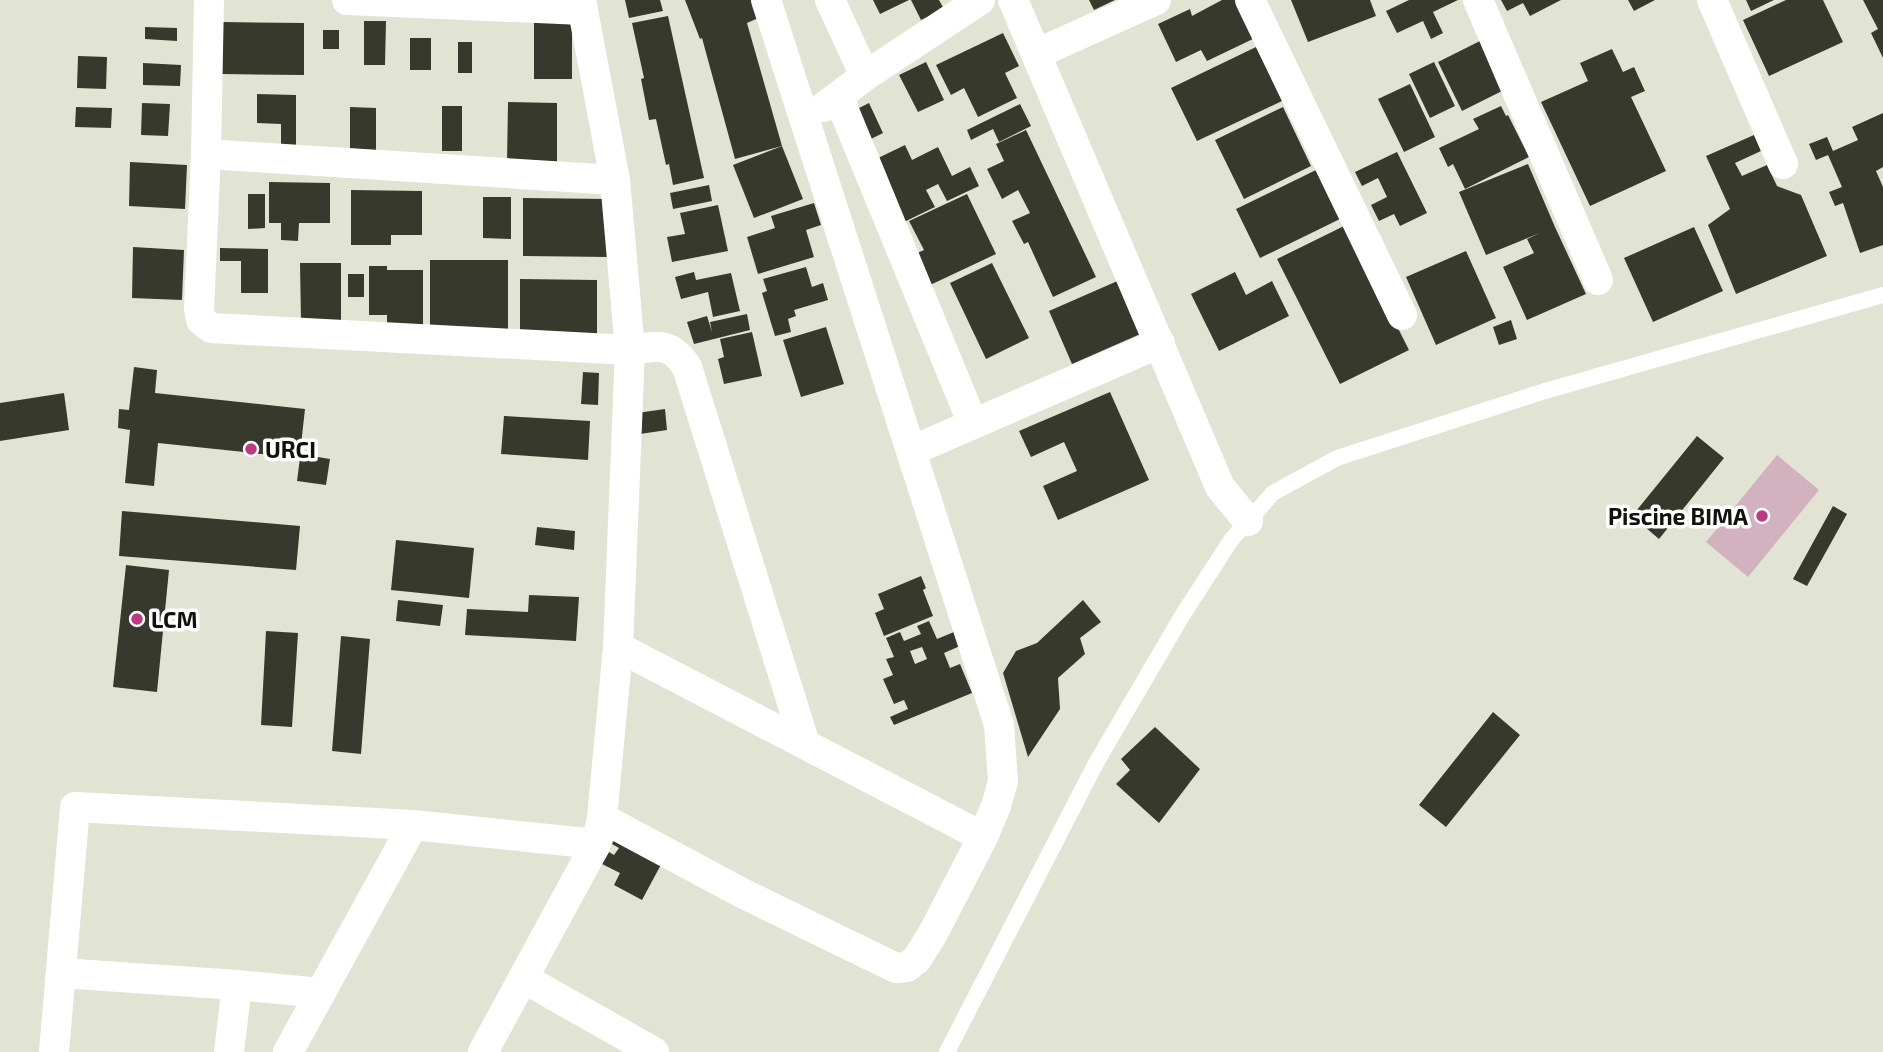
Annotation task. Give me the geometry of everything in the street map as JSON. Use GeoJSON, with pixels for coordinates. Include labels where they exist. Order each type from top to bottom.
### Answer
{"type":"FeatureCollection","features":[{"type":"Feature","properties":{"kind":"street"},"geometry":{"type":"LineString","coordinates":[[209,0],[199,309],[201,320],[211,328],[630,350],[667,346],[680,355],[687,366],[805,744]]}},
{"type":"Feature","properties":{"kind":"street"},"geometry":{"type":"LineString","coordinates":[[347,0],[582,5],[615,180],[630,350],[618,647],[599,831],[483,1052]]}},
{"type":"Feature","properties":{"kind":"street"},"geometry":{"type":"LineString","coordinates":[[54,1052],[75,807],[413,825],[599,831],[742,893],[896,968],[907,967],[917,959],[983,837],[996,806],[1003,781],[999,724],[766,0]]}},
{"type":"Feature","properties":{"kind":"street"},"geometry":{"type":"LineString","coordinates":[[830,0],[865,76]]}},
{"type":"Feature","properties":{"kind":"street"},"geometry":{"type":"LineString","coordinates":[[804,122],[865,76],[981,0]]}},
{"type":"Feature","properties":{"kind":"street"},"geometry":{"type":"LineString","coordinates":[[1013,0],[1220,486],[1248,521]]}},
{"type":"Feature","properties":{"kind":"street"},"geometry":{"type":"LineString","coordinates":[[1036,54],[1156,0]]}},
{"type":"Feature","properties":{"kind":"street"},"geometry":{"type":"LineString","coordinates":[[1250,0],[1402,315]]}},
{"type":"Feature","properties":{"kind":"street"},"geometry":{"type":"LineString","coordinates":[[1478,0],[1598,280]]}},
{"type":"Feature","properties":{"kind":"street"},"geometry":{"type":"LineString","coordinates":[[1712,0],[1783,164]]}},
{"type":"Feature","properties":{"kind":"street"},"geometry":{"type":"LineString","coordinates":[[838,96],[973,424]]}},
{"type":"Feature","properties":{"kind":"street"},"geometry":{"type":"LineString","coordinates":[[206,154],[615,180]]}},
{"type":"Feature","properties":{"kind":"street"},"geometry":{"type":"LineString","coordinates":[[911,451],[1160,343]]}},
{"type":"Feature","properties":{"kind":"street"},"geometry":{"type":"LineString","coordinates":[[618,647],[983,837]]}},
{"type":"Feature","properties":{"kind":"street"},"geometry":{"type":"LineString","coordinates":[[288,1052],[413,825]]}},
{"type":"Feature","properties":{"kind":"street"},"geometry":{"type":"LineString","coordinates":[[61,973],[321,993]]}},
{"type":"Feature","properties":{"kind":"street"},"geometry":{"type":"LineString","coordinates":[[523,978],[654,1052]]}},
{"type":"Feature","properties":{"kind":"street"},"geometry":{"type":"LineString","coordinates":[[229,1052],[237,985]]}},
{"type":"Feature","properties":{"kind":"lane"},"geometry":{"type":"LineString","coordinates":[[947,1052],[1096,763],[1182,616],[1231,540],[1273,493],[1337,458],[1545,391],[1883,295]]}},
{"type":"Feature","properties":{"kind":"shaded area","name":"Piscine BIMA"},"geometry":{"type":"Polygon","coordinates":[[[1777,455],[1819,490],[1748,577],[1706,542],[1777,455]]]}},
{"type":"Feature","properties":{"kind":"building"},"geometry":{"type":"Polygon","coordinates":[[[625,0],[660,0],[663,11],[629,18],[625,0]]]}},
{"type":"Feature","properties":{"kind":"building"},"geometry":{"type":"Polygon","coordinates":[[[685,0],[760,0],[765,15],[747,23],[782,146],[735,159],[702,38],[700,39],[685,0]]]}},
{"type":"Feature","properties":{"kind":"building"},"geometry":{"type":"Polygon","coordinates":[[[873,0],[909,0],[880,14],[873,0]]]}},
{"type":"Feature","properties":{"kind":"building"},"geometry":{"type":"Polygon","coordinates":[[[911,0],[939,0],[944,9],[921,20],[911,0]]]}},
{"type":"Feature","properties":{"kind":"building"},"geometry":{"type":"Polygon","coordinates":[[[1089,0],[1115,0],[1094,10],[1089,0]]]}},
{"type":"Feature","properties":{"kind":"building"},"geometry":{"type":"Polygon","coordinates":[[[1222,0],[1237,0],[1255,38],[1207,61],[1201,50],[1176,62],[1158,24],[1190,9],[1192,16],[1222,0]]]}},
{"type":"Feature","properties":{"kind":"building"},"geometry":{"type":"Polygon","coordinates":[[[1291,0],[1370,0],[1376,16],[1308,42],[1291,0]]]}},
{"type":"Feature","properties":{"kind":"building"},"geometry":{"type":"Polygon","coordinates":[[[1409,0],[1458,0],[1433,12],[1443,33],[1431,39],[1423,21],[1397,33],[1386,11],[1409,0]]]}},
{"type":"Feature","properties":{"kind":"building"},"geometry":{"type":"Polygon","coordinates":[[[1501,0],[1561,0],[1530,16],[1523,3],[1507,11],[1501,0]]]}},
{"type":"Feature","properties":{"kind":"building"},"geometry":{"type":"Polygon","coordinates":[[[1628,0],[1655,0],[1634,11],[1628,0]]]}},
{"type":"Feature","properties":{"kind":"building"},"geometry":{"type":"Polygon","coordinates":[[[1746,0],[1774,0],[1751,11],[1746,0]]]}},
{"type":"Feature","properties":{"kind":"building"},"geometry":{"type":"Polygon","coordinates":[[[1786,0],[1823,0],[1843,42],[1769,76],[1743,20],[1786,0]]]}},
{"type":"Feature","properties":{"kind":"building"},"geometry":{"type":"Polygon","coordinates":[[[1863,0],[1883,0],[1883,58],[1871,33],[1878,29],[1863,0]]]}},
{"type":"Feature","properties":{"kind":"building"},"geometry":{"type":"Polygon","coordinates":[[[668,16],[704,178],[673,185],[656,119],[649,120],[641,79],[644,78],[632,23],[668,16]]]}},
{"type":"Feature","properties":{"kind":"building"},"geometry":{"type":"Polygon","coordinates":[[[364,21],[386,21],[385,65],[364,65],[364,21]]]}},
{"type":"Feature","properties":{"kind":"building"},"geometry":{"type":"Polygon","coordinates":[[[534,21],[572,21],[572,79],[534,79],[534,21]]]}},
{"type":"Feature","properties":{"kind":"building"},"geometry":{"type":"Polygon","coordinates":[[[221,22],[304,23],[304,75],[221,74],[221,22]]]}},
{"type":"Feature","properties":{"kind":"building"},"geometry":{"type":"Polygon","coordinates":[[[145,27],[177,28],[177,41],[145,39],[145,27]]]}},
{"type":"Feature","properties":{"kind":"building"},"geometry":{"type":"Polygon","coordinates":[[[323,30],[339,30],[339,49],[323,49],[323,30]]]}},
{"type":"Feature","properties":{"kind":"building"},"geometry":{"type":"Polygon","coordinates":[[[1003,33],[1019,66],[1005,73],[1017,98],[978,117],[964,88],[951,95],[936,65],[1003,33]]]}},
{"type":"Feature","properties":{"kind":"building"},"geometry":{"type":"Polygon","coordinates":[[[410,38],[431,38],[431,70],[410,70],[410,38]]]}},
{"type":"Feature","properties":{"kind":"building"},"geometry":{"type":"Polygon","coordinates":[[[1482,40],[1506,89],[1462,111],[1438,62],[1482,40]]]}},
{"type":"Feature","properties":{"kind":"building"},"geometry":{"type":"Polygon","coordinates":[[[458,42],[472,42],[472,73],[458,73],[458,42]]]}},
{"type":"Feature","properties":{"kind":"building"},"geometry":{"type":"Polygon","coordinates":[[[1256,47],[1282,101],[1197,141],[1171,88],[1256,47]]]}},
{"type":"Feature","properties":{"kind":"building"},"geometry":{"type":"Polygon","coordinates":[[[1612,49],[1623,72],[1634,67],[1645,91],[1631,97],[1666,171],[1590,206],[1541,102],[1588,81],[1580,63],[1612,49]]]}},
{"type":"Feature","properties":{"kind":"building"},"geometry":{"type":"Polygon","coordinates":[[[78,56],[107,57],[106,89],[77,88],[78,56]]]}},
{"type":"Feature","properties":{"kind":"building"},"geometry":{"type":"Polygon","coordinates":[[[926,62],[944,100],[918,112],[899,75],[926,62]]]}},
{"type":"Feature","properties":{"kind":"building"},"geometry":{"type":"Polygon","coordinates":[[[1434,62],[1455,106],[1430,118],[1409,74],[1434,62]]]}},
{"type":"Feature","properties":{"kind":"building"},"geometry":{"type":"Polygon","coordinates":[[[143,63],[181,65],[180,86],[143,85],[143,63]]]}},
{"type":"Feature","properties":{"kind":"building"},"geometry":{"type":"Polygon","coordinates":[[[1410,84],[1435,137],[1404,152],[1378,99],[1410,84]]]}},
{"type":"Feature","properties":{"kind":"building"},"geometry":{"type":"Polygon","coordinates":[[[257,94],[296,95],[296,151],[281,151],[281,124],[257,123],[257,94]]]}},
{"type":"Feature","properties":{"kind":"building"},"geometry":{"type":"Polygon","coordinates":[[[508,102],[557,103],[557,163],[507,163],[508,102]]]}},
{"type":"Feature","properties":{"kind":"building"},"geometry":{"type":"Polygon","coordinates":[[[142,103],[170,104],[168,136],[141,135],[142,103]]]}},
{"type":"Feature","properties":{"kind":"building"},"geometry":{"type":"Polygon","coordinates":[[[869,103],[883,133],[869,140],[855,110],[869,103]]]}},
{"type":"Feature","properties":{"kind":"building"},"geometry":{"type":"Polygon","coordinates":[[[1020,104],[1031,126],[999,142],[993,129],[971,140],[967,130],[1020,104]]]}},
{"type":"Feature","properties":{"kind":"building"},"geometry":{"type":"Polygon","coordinates":[[[442,106],[462,106],[462,151],[442,151],[442,106]]]}},
{"type":"Feature","properties":{"kind":"building"},"geometry":{"type":"Polygon","coordinates":[[[1501,106],[1529,157],[1465,189],[1453,164],[1448,167],[1439,148],[1479,129],[1473,119],[1501,106]]]}},
{"type":"Feature","properties":{"kind":"building"},"geometry":{"type":"Polygon","coordinates":[[[76,107],[112,108],[111,128],[75,127],[76,107]]]}},
{"type":"Feature","properties":{"kind":"building"},"geometry":{"type":"Polygon","coordinates":[[[350,107],[376,108],[376,158],[350,158],[350,107]]]}},
{"type":"Feature","properties":{"kind":"building"},"geometry":{"type":"Polygon","coordinates":[[[1283,107],[1311,166],[1244,199],[1215,140],[1283,107]]]}},
{"type":"Feature","properties":{"kind":"building"},"geometry":{"type":"Polygon","coordinates":[[[1883,113],[1883,167],[1876,171],[1883,187],[1883,245],[1860,253],[1843,203],[1835,206],[1829,192],[1842,187],[1828,155],[1816,160],[1809,144],[1827,137],[1833,151],[1858,140],[1852,127],[1883,113]]]}},
{"type":"Feature","properties":{"kind":"building"},"geometry":{"type":"Polygon","coordinates":[[[1026,130],[1096,277],[1053,297],[1028,242],[1024,244],[1012,221],[1030,213],[1018,190],[1002,199],[987,169],[1004,161],[996,144],[1026,130]]]}},
{"type":"Feature","properties":{"kind":"building"},"geometry":{"type":"Polygon","coordinates":[[[1754,135],[1761,151],[1735,163],[1742,176],[1767,165],[1777,186],[1801,195],[1827,256],[1736,294],[1708,225],[1730,209],[1706,156],[1754,135]]]}},
{"type":"Feature","properties":{"kind":"building"},"geometry":{"type":"Polygon","coordinates":[[[905,145],[912,160],[938,147],[952,176],[970,167],[979,186],[947,201],[938,184],[926,190],[935,207],[904,222],[874,160],[905,145]]]}},
{"type":"Feature","properties":{"kind":"building"},"geometry":{"type":"Polygon","coordinates":[[[782,146],[803,199],[754,218],[733,165],[782,146]]]}},
{"type":"Feature","properties":{"kind":"building"},"geometry":{"type":"Polygon","coordinates":[[[1397,152],[1427,213],[1400,226],[1394,214],[1379,221],[1371,205],[1387,197],[1378,178],[1362,186],[1355,172],[1397,152]]]}},
{"type":"Feature","properties":{"kind":"building"},"geometry":{"type":"Polygon","coordinates":[[[130,162],[187,165],[185,209],[129,206],[130,162]]]}},
{"type":"Feature","properties":{"kind":"building"},"geometry":{"type":"Polygon","coordinates":[[[1528,164],[1586,294],[1527,320],[1503,267],[1534,253],[1527,239],[1540,233],[1486,255],[1459,192],[1528,164]]]}},
{"type":"Feature","properties":{"kind":"building"},"geometry":{"type":"Polygon","coordinates":[[[1316,170],[1340,219],[1260,258],[1236,209],[1316,170]]]}},
{"type":"Feature","properties":{"kind":"building"},"geometry":{"type":"Polygon","coordinates":[[[269,182],[330,183],[330,223],[299,223],[298,241],[281,240],[281,223],[269,223],[269,182]]]}},
{"type":"Feature","properties":{"kind":"building"},"geometry":{"type":"Polygon","coordinates":[[[709,185],[712,201],[673,209],[670,193],[709,185]]]}},
{"type":"Feature","properties":{"kind":"building"},"geometry":{"type":"Polygon","coordinates":[[[351,190],[422,191],[422,235],[391,235],[391,245],[351,245],[351,190]]]}},
{"type":"Feature","properties":{"kind":"building"},"geometry":{"type":"Polygon","coordinates":[[[248,194],[265,194],[265,228],[248,229],[248,194]]]}},
{"type":"Feature","properties":{"kind":"building"},"geometry":{"type":"Polygon","coordinates":[[[967,194],[996,254],[928,286],[913,255],[924,250],[909,221],[967,194]]]}},
{"type":"Feature","properties":{"kind":"building"},"geometry":{"type":"Polygon","coordinates":[[[483,197],[511,197],[511,239],[483,238],[483,197]]]}},
{"type":"Feature","properties":{"kind":"building"},"geometry":{"type":"Polygon","coordinates":[[[523,198],[609,199],[609,257],[523,256],[523,198]]]}},
{"type":"Feature","properties":{"kind":"building"},"geometry":{"type":"Polygon","coordinates":[[[814,203],[821,225],[806,230],[814,257],[758,274],[747,237],[775,228],[771,216],[814,203]]]}},
{"type":"Feature","properties":{"kind":"building"},"geometry":{"type":"Polygon","coordinates":[[[718,205],[728,251],[672,262],[667,237],[685,234],[680,213],[718,205]]]}},
{"type":"Feature","properties":{"kind":"building"},"geometry":{"type":"Polygon","coordinates":[[[1346,225],[1409,350],[1340,384],[1277,259],[1346,225]]]}},
{"type":"Feature","properties":{"kind":"building"},"geometry":{"type":"Polygon","coordinates":[[[1694,227],[1723,291],[1653,322],[1624,258],[1694,227]]]}},
{"type":"Feature","properties":{"kind":"building"},"geometry":{"type":"Polygon","coordinates":[[[133,247],[184,250],[182,300],[132,298],[133,247]]]}},
{"type":"Feature","properties":{"kind":"building"},"geometry":{"type":"Polygon","coordinates":[[[220,248],[268,249],[268,293],[241,293],[241,261],[220,261],[220,248]]]}},
{"type":"Feature","properties":{"kind":"building"},"geometry":{"type":"Polygon","coordinates":[[[1466,251],[1496,318],[1436,345],[1406,277],[1466,251]]]}},
{"type":"Feature","properties":{"kind":"building"},"geometry":{"type":"Polygon","coordinates":[[[430,260],[508,260],[508,339],[430,339],[430,260]]]}},
{"type":"Feature","properties":{"kind":"building"},"geometry":{"type":"Polygon","coordinates":[[[300,263],[341,263],[341,322],[301,322],[300,263]]]}},
{"type":"Feature","properties":{"kind":"building"},"geometry":{"type":"Polygon","coordinates":[[[992,263],[1029,338],[986,359],[950,283],[992,263]]]}},
{"type":"Feature","properties":{"kind":"building"},"geometry":{"type":"Polygon","coordinates":[[[369,266],[387,266],[387,270],[423,270],[423,326],[387,325],[387,315],[369,315],[369,266]]]}},
{"type":"Feature","properties":{"kind":"building"},"geometry":{"type":"Polygon","coordinates":[[[806,267],[812,287],[823,283],[828,300],[794,310],[796,316],[788,319],[791,332],[775,336],[762,293],[767,291],[763,279],[806,267]]]}},
{"type":"Feature","properties":{"kind":"building"},"geometry":{"type":"Polygon","coordinates":[[[694,272],[696,280],[731,273],[740,311],[713,317],[708,292],[681,299],[675,277],[694,272]]]}},
{"type":"Feature","properties":{"kind":"building"},"geometry":{"type":"Polygon","coordinates":[[[1235,272],[1246,295],[1272,281],[1289,316],[1219,351],[1191,294],[1235,272]]]}},
{"type":"Feature","properties":{"kind":"building"},"geometry":{"type":"Polygon","coordinates":[[[348,274],[364,274],[364,297],[348,297],[348,274]]]}},
{"type":"Feature","properties":{"kind":"building"},"geometry":{"type":"Polygon","coordinates":[[[520,279],[597,280],[597,336],[520,335],[520,279]]]}},
{"type":"Feature","properties":{"kind":"building"},"geometry":{"type":"Polygon","coordinates":[[[1122,279],[1145,332],[1072,364],[1049,311],[1122,279]]]}},
{"type":"Feature","properties":{"kind":"building"},"geometry":{"type":"Polygon","coordinates":[[[747,314],[750,330],[694,344],[687,322],[707,316],[712,332],[710,322],[747,314]]]}},
{"type":"Feature","properties":{"kind":"building"},"geometry":{"type":"Polygon","coordinates":[[[1511,320],[1517,339],[1499,345],[1493,327],[1511,320]]]}},
{"type":"Feature","properties":{"kind":"building"},"geometry":{"type":"Polygon","coordinates":[[[826,327],[844,384],[801,397],[783,340],[826,327]]]}},
{"type":"Feature","properties":{"kind":"building"},"geometry":{"type":"Polygon","coordinates":[[[752,332],[762,376],[724,384],[718,359],[724,357],[720,339],[752,332]]]}},
{"type":"Feature","properties":{"kind":"building"},"geometry":{"type":"Polygon","coordinates":[[[134,367],[157,370],[155,393],[305,409],[300,454],[330,459],[326,485],[297,481],[300,458],[158,443],[154,486],[125,483],[130,430],[118,428],[119,409],[129,410],[134,367]]]}},
{"type":"Feature","properties":{"kind":"building"},"geometry":{"type":"Polygon","coordinates":[[[583,372],[599,373],[598,405],[581,404],[583,372]]]}},
{"type":"Feature","properties":{"kind":"building"},"geometry":{"type":"Polygon","coordinates":[[[1110,392],[1149,480],[1058,520],[1043,486],[1077,471],[1064,442],[1031,457],[1019,431],[1110,392]]]}},
{"type":"Feature","properties":{"kind":"building"},"geometry":{"type":"Polygon","coordinates":[[[64,393],[69,430],[0,441],[0,403],[64,393]]]}},
{"type":"Feature","properties":{"kind":"building"},"geometry":{"type":"Polygon","coordinates":[[[665,409],[667,430],[640,434],[637,413],[665,409]]]}},
{"type":"Feature","properties":{"kind":"building"},"geometry":{"type":"Polygon","coordinates":[[[504,416],[590,421],[588,460],[501,454],[504,416]]]}},
{"type":"Feature","properties":{"kind":"building"},"geometry":{"type":"Polygon","coordinates":[[[1697,436],[1724,458],[1659,539],[1632,516],[1697,436]]]}},
{"type":"Feature","properties":{"kind":"building"},"geometry":{"type":"Polygon","coordinates":[[[1833,506],[1847,514],[1807,586],[1793,579],[1833,506]]]}},
{"type":"Feature","properties":{"kind":"building"},"geometry":{"type":"Polygon","coordinates":[[[122,511],[300,526],[296,570],[119,556],[122,511]]]}},
{"type":"Feature","properties":{"kind":"building"},"geometry":{"type":"Polygon","coordinates":[[[537,527],[575,531],[574,550],[535,545],[537,527]]]}},
{"type":"Feature","properties":{"kind":"building"},"geometry":{"type":"Polygon","coordinates":[[[396,540],[474,548],[469,598],[391,590],[396,540]]]}},
{"type":"Feature","properties":{"kind":"building"},"geometry":{"type":"Polygon","coordinates":[[[126,565],[169,570],[157,692],[113,687],[126,565]]]}},
{"type":"Feature","properties":{"kind":"building"},"geometry":{"type":"Polygon","coordinates":[[[921,576],[926,588],[923,590],[933,616],[884,636],[875,613],[884,609],[878,594],[921,576]]]}},
{"type":"Feature","properties":{"kind":"building"},"geometry":{"type":"Polygon","coordinates":[[[529,595],[579,597],[576,641],[465,635],[467,609],[528,612],[529,595]]]}},
{"type":"Feature","properties":{"kind":"building"},"geometry":{"type":"Polygon","coordinates":[[[398,600],[443,605],[440,626],[396,621],[398,600]]]}},
{"type":"Feature","properties":{"kind":"building"},"geometry":{"type":"Polygon","coordinates":[[[1083,600],[1101,622],[1080,638],[1085,654],[1058,678],[1060,709],[1028,757],[1003,673],[1016,651],[1037,643],[1083,600]]]}},
{"type":"Feature","properties":{"kind":"building"},"geometry":{"type":"Polygon","coordinates":[[[929,621],[937,639],[954,632],[960,646],[944,653],[950,668],[960,664],[972,693],[894,725],[890,717],[908,709],[904,700],[894,704],[883,679],[893,675],[886,659],[894,657],[886,638],[900,632],[904,641],[921,634],[917,626],[929,621]],[[922,647],[910,651],[915,664],[927,659],[922,647]]]}},
{"type":"Feature","properties":{"kind":"building"},"geometry":{"type":"Polygon","coordinates":[[[266,631],[298,633],[292,727],[261,725],[266,631]]]}},
{"type":"Feature","properties":{"kind":"building"},"geometry":{"type":"Polygon","coordinates":[[[341,636],[370,639],[361,754],[332,751],[341,636]]]}},
{"type":"Feature","properties":{"kind":"building"},"geometry":{"type":"Polygon","coordinates":[[[1493,712],[1520,735],[1446,827],[1419,805],[1493,712]]]}},
{"type":"Feature","properties":{"kind":"building"},"geometry":{"type":"Polygon","coordinates":[[[1155,727],[1200,769],[1159,823],[1116,784],[1130,770],[1121,759],[1155,727]]]}},
{"type":"Feature","properties":{"kind":"building"},"geometry":{"type":"Polygon","coordinates":[[[617,834],[664,859],[642,900],[614,885],[620,873],[602,864],[609,852],[614,855],[619,848],[612,844],[617,834]]]}},
{"type":"Feature","properties":{"kind":"place","name":"URCI"},"geometry":{"type":"Point","coordinates":[251,449]}},
{"type":"Feature","properties":{"kind":"place","name":"Piscine BIMA"},"geometry":{"type":"Point","coordinates":[1762,516]}},
{"type":"Feature","properties":{"kind":"place","name":"LCM"},"geometry":{"type":"Point","coordinates":[137,619]}}]}
